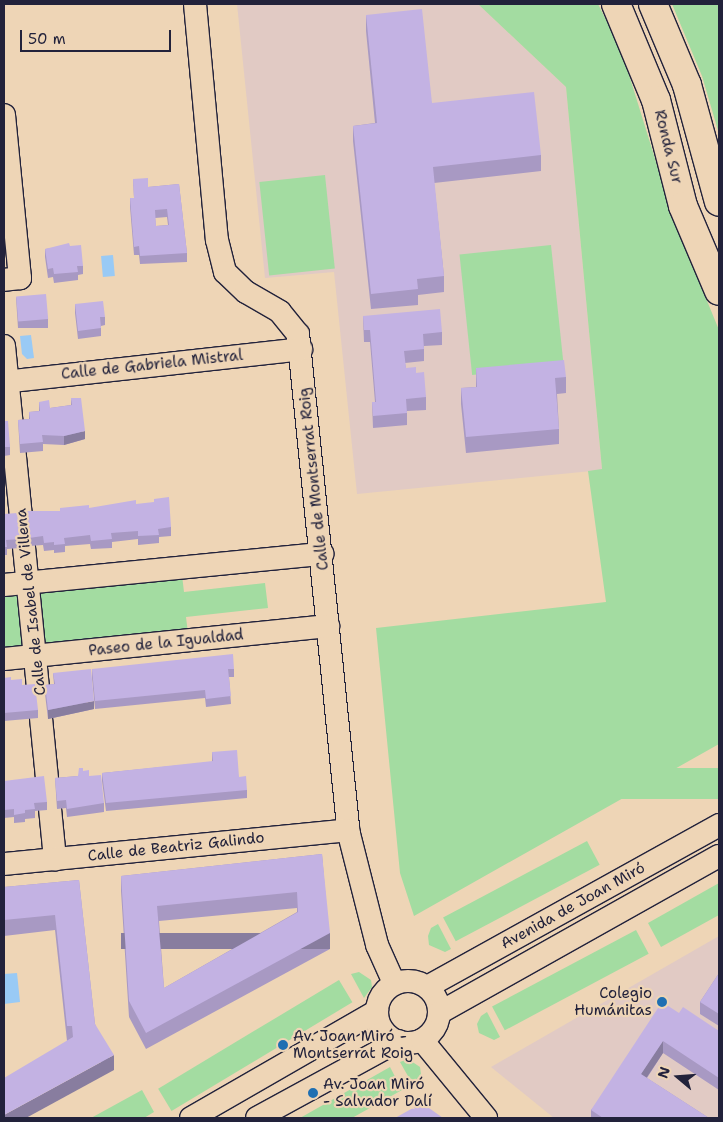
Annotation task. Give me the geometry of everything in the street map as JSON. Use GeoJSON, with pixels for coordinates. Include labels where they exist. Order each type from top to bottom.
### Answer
{"type":"FeatureCollection","features":[{"type":"Feature","properties":{"kind":"main road","name":"Ronda Sur"},"geometry":{"type":"LineString","coordinates":[[616,4],[656,100],[683,206],[719,291]]}},
{"type":"Feature","properties":{"kind":"main road"},"geometry":{"type":"LineString","coordinates":[[653,4],[687,85],[719,202]]}},
{"type":"Feature","properties":{"kind":"street","name":"Calle de Montserrat Roig"},"geometry":{"type":"LineString","coordinates":[[195,4],[217,240],[225,272],[246,292],[290,321],[298,334],[322,554],[348,830],[377,945],[394,983]]}},
{"type":"Feature","properties":{"kind":"street"},"geometry":{"type":"LineString","coordinates":[[4,115],[20,278],[4,280]]}},
{"type":"Feature","properties":{"kind":"street","name":"Calle de Isabel de Villena"},"geometry":{"type":"LineString","coordinates":[[4,346],[6,381],[37,656],[56,859]]}},
{"type":"Feature","properties":{"kind":"street","name":"Calle de Gabriela Mistral"},"geometry":{"type":"LineString","coordinates":[[6,381],[301,349]]}},
{"type":"Feature","properties":{"kind":"street"},"geometry":{"type":"LineString","coordinates":[[4,585],[322,554]]}},
{"type":"Feature","properties":{"kind":"street","name":"Paseo de la Igualdad"},"geometry":{"type":"LineString","coordinates":[[4,659],[328,626]]}},
{"type":"Feature","properties":{"kind":"street","name":"Avenida de Joan Miró"},"geometry":{"type":"LineString","coordinates":[[427,987],[719,825]]}},
{"type":"Feature","properties":{"kind":"street","name":"Calle de Beatriz Galindo"},"geometry":{"type":"LineString","coordinates":[[4,864],[348,830]]}},
{"type":"Feature","properties":{"kind":"street","name":"Avenida de Joan Miró"},"geometry":{"type":"LineString","coordinates":[[439,1013],[719,856]]}},
{"type":"Feature","properties":{"kind":"street"},"geometry":{"type":"LineString","coordinates":[[257,1118],[398,1042],[422,1040],[436,1027],[439,1013],[437,998],[427,987],[414,980],[394,983],[380,997],[377,1011],[385,1034],[398,1042]]}},
{"type":"Feature","properties":{"kind":"street"},"geometry":{"type":"LineString","coordinates":[[190,1118],[377,1011]]}},
{"type":"Feature","properties":{"kind":"street"},"geometry":{"type":"LineString","coordinates":[[422,1040],[486,1118]]}},
{"type":"Feature","properties":{"kind":"shaded area"},"geometry":{"type":"Polygon","coordinates":[[[237,4],[478,4],[566,87],[602,470],[357,494],[334,272],[265,278],[237,4]]]}},
{"type":"Feature","properties":{"kind":"shaded area","name":"Colegio Humánitas"},"geometry":{"type":"Polygon","coordinates":[[[719,936],[719,1118],[554,1118],[491,1067],[719,936]]]}},
{"type":"Feature","properties":{"kind":"green space"},"geometry":{"type":"Polygon","coordinates":[[[478,4],[598,4],[621,49],[675,223],[719,330],[719,744],[414,916],[400,873],[376,628],[606,602],[588,471],[602,469],[566,87],[478,4]]]}},
{"type":"Feature","properties":{"kind":"green space"},"geometry":{"type":"Polygon","coordinates":[[[672,4],[719,4],[719,134],[702,76],[672,4]]]}},
{"type":"Feature","properties":{"kind":"green space"},"geometry":{"type":"Polygon","coordinates":[[[325,175],[335,268],[269,275],[259,182],[325,175]]]}},
{"type":"Feature","properties":{"kind":"green space"},"geometry":{"type":"Polygon","coordinates":[[[551,245],[564,365],[472,375],[460,255],[551,245]]]}},
{"type":"Feature","properties":{"kind":"green space"},"geometry":{"type":"Polygon","coordinates":[[[182,575],[184,592],[265,583],[268,608],[186,617],[188,633],[44,648],[38,590],[182,575]]]}},
{"type":"Feature","properties":{"kind":"green space"},"geometry":{"type":"Polygon","coordinates":[[[24,593],[28,650],[4,652],[4,594],[24,593]]]}},
{"type":"Feature","properties":{"kind":"green space"},"geometry":{"type":"Polygon","coordinates":[[[583,768],[719,768],[719,799],[583,799],[583,768]]]}},
{"type":"Feature","properties":{"kind":"green space"},"geometry":{"type":"Polygon","coordinates":[[[587,841],[600,865],[456,941],[443,918],[587,841]]]}},
{"type":"Feature","properties":{"kind":"green space"},"geometry":{"type":"Polygon","coordinates":[[[719,883],[719,915],[661,947],[648,923],[719,883]]]}},
{"type":"Feature","properties":{"kind":"green space"},"geometry":{"type":"Polygon","coordinates":[[[438,924],[451,949],[445,952],[429,945],[428,936],[431,928],[438,924]]]}},
{"type":"Feature","properties":{"kind":"green space"},"geometry":{"type":"Polygon","coordinates":[[[636,930],[649,954],[505,1030],[492,1007],[636,930]]]}},
{"type":"Feature","properties":{"kind":"green space"},"geometry":{"type":"Polygon","coordinates":[[[359,972],[371,980],[372,987],[364,998],[351,974],[359,972]]]}},
{"type":"Feature","properties":{"kind":"green space"},"geometry":{"type":"Polygon","coordinates":[[[339,980],[352,1002],[172,1111],[158,1089],[339,980]]]}},
{"type":"Feature","properties":{"kind":"green space"},"geometry":{"type":"Polygon","coordinates":[[[487,1012],[500,1037],[494,1040],[479,1033],[477,1024],[481,1016],[487,1012]]]}},
{"type":"Feature","properties":{"kind":"green space"},"geometry":{"type":"Polygon","coordinates":[[[408,1059],[420,1067],[421,1074],[413,1085],[400,1062],[408,1059]]]}},
{"type":"Feature","properties":{"kind":"green space"},"geometry":{"type":"Polygon","coordinates":[[[390,1067],[402,1090],[352,1118],[300,1118],[390,1067]]]}},
{"type":"Feature","properties":{"kind":"green space"},"geometry":{"type":"Polygon","coordinates":[[[142,1090],[154,1112],[144,1118],[91,1118],[142,1090]]]}},
{"type":"Feature","properties":{"kind":"water"},"geometry":{"type":"Polygon","coordinates":[[[113,255],[115,276],[103,277],[101,256],[113,255]]]}},
{"type":"Feature","properties":{"kind":"water"},"geometry":{"type":"Polygon","coordinates":[[[31,335],[34,358],[27,359],[22,354],[20,336],[31,335]]]}},
{"type":"Feature","properties":{"kind":"water"},"geometry":{"type":"Polygon","coordinates":[[[17,973],[20,1002],[4,1004],[4,974],[17,973]]]}},
{"type":"Feature","properties":{"kind":"building"},"geometry":{"type":"Polygon","coordinates":[[[422,9],[432,103],[534,92],[541,155],[433,167],[444,276],[417,279],[418,289],[371,294],[353,126],[377,123],[366,15],[422,9]]]}},
{"type":"Feature","properties":{"kind":"building"},"geometry":{"type":"Polygon","coordinates":[[[148,178],[148,187],[179,184],[187,253],[140,256],[139,246],[134,247],[130,198],[134,198],[133,179],[148,178]],[[167,209],[155,210],[156,226],[169,225],[167,209]]]}},
{"type":"Feature","properties":{"kind":"building"},"geometry":{"type":"Polygon","coordinates":[[[69,243],[70,246],[81,245],[83,266],[77,266],[78,272],[54,274],[53,268],[48,269],[45,249],[69,243]]]}},
{"type":"Feature","properties":{"kind":"building"},"geometry":{"type":"Polygon","coordinates":[[[46,294],[48,319],[18,322],[16,297],[46,294]]]}},
{"type":"Feature","properties":{"kind":"building"},"geometry":{"type":"Polygon","coordinates":[[[103,301],[105,317],[100,317],[101,328],[78,331],[75,304],[103,301]]]}},
{"type":"Feature","properties":{"kind":"building"},"geometry":{"type":"Polygon","coordinates":[[[440,309],[442,332],[423,334],[424,349],[404,351],[406,368],[416,367],[416,373],[424,372],[426,397],[406,399],[407,413],[373,416],[372,402],[376,402],[370,330],[364,330],[363,316],[440,309]]]}},
{"type":"Feature","properties":{"kind":"building"},"geometry":{"type":"Polygon","coordinates":[[[564,360],[566,377],[555,378],[559,429],[466,437],[461,388],[477,387],[476,368],[564,360]]]}},
{"type":"Feature","properties":{"kind":"building"},"geometry":{"type":"Polygon","coordinates":[[[71,398],[81,398],[85,431],[64,436],[42,435],[43,442],[20,444],[18,420],[30,419],[29,412],[40,411],[39,402],[49,400],[50,408],[72,405],[71,398]]]}},
{"type":"Feature","properties":{"kind":"building"},"geometry":{"type":"Polygon","coordinates":[[[4,421],[8,421],[10,447],[4,447],[4,421]]]}},
{"type":"Feature","properties":{"kind":"building"},"geometry":{"type":"Polygon","coordinates":[[[169,497],[171,527],[158,529],[159,535],[138,536],[138,531],[111,533],[112,539],[91,541],[90,535],[64,538],[65,544],[54,545],[54,542],[44,543],[43,536],[29,538],[27,511],[60,511],[60,508],[89,505],[89,508],[136,500],[136,504],[154,502],[154,499],[169,497]]]}},
{"type":"Feature","properties":{"kind":"building"},"geometry":{"type":"Polygon","coordinates":[[[17,513],[20,539],[6,540],[7,547],[4,547],[4,514],[17,513]]]}},
{"type":"Feature","properties":{"kind":"building"},"geometry":{"type":"Polygon","coordinates":[[[233,654],[234,669],[228,669],[231,696],[206,699],[205,690],[95,701],[92,669],[233,654]]]}},
{"type":"Feature","properties":{"kind":"building"},"geometry":{"type":"Polygon","coordinates":[[[91,669],[94,701],[48,710],[45,685],[55,684],[53,673],[91,669]]]}},
{"type":"Feature","properties":{"kind":"building"},"geometry":{"type":"Polygon","coordinates":[[[11,677],[11,680],[22,679],[22,685],[35,684],[38,710],[4,713],[4,678],[11,677]]]}},
{"type":"Feature","properties":{"kind":"building"},"geometry":{"type":"Polygon","coordinates":[[[237,750],[239,777],[246,776],[247,790],[106,803],[102,773],[213,761],[212,752],[237,750]]]}},
{"type":"Feature","properties":{"kind":"building"},"geometry":{"type":"Polygon","coordinates":[[[79,768],[83,768],[83,771],[89,770],[89,776],[101,775],[104,803],[67,809],[66,800],[57,801],[55,778],[78,776],[79,768]]]}},
{"type":"Feature","properties":{"kind":"building"},"geometry":{"type":"Polygon","coordinates":[[[44,776],[47,802],[34,803],[35,809],[25,810],[25,813],[14,815],[14,809],[4,810],[4,781],[44,776]]]}},
{"type":"Feature","properties":{"kind":"building"},"geometry":{"type":"Polygon","coordinates":[[[322,854],[330,933],[146,1033],[129,1001],[121,876],[322,854]],[[297,892],[157,906],[164,988],[298,912],[297,892]]]}},
{"type":"Feature","properties":{"kind":"building"},"geometry":{"type":"Polygon","coordinates":[[[79,880],[95,1024],[114,1055],[4,1115],[4,1078],[73,1037],[72,1026],[67,1026],[55,915],[4,920],[4,887],[79,880]]]}},
{"type":"Feature","properties":{"kind":"building"},"geometry":{"type":"Polygon","coordinates":[[[719,973],[719,1014],[700,1002],[719,973]]]}},
{"type":"Feature","properties":{"kind":"building"},"geometry":{"type":"Polygon","coordinates":[[[662,1002],[679,1013],[683,1007],[719,1031],[719,1078],[663,1041],[641,1074],[709,1118],[603,1118],[591,1110],[662,1002]]]}},
{"type":"Feature","properties":{"kind":"building"},"geometry":{"type":"Polygon","coordinates":[[[422,1103],[443,1118],[395,1118],[422,1103]]]}},
{"type":"Feature","properties":{"kind":"place","name":"Colegio Humánitas"},"geometry":{"type":"Point","coordinates":[662,1002]}},
{"type":"Feature","properties":{"kind":"place","name":"Av. Joan Miró - Montserrat Roig"},"geometry":{"type":"Point","coordinates":[283,1045]}},
{"type":"Feature","properties":{"kind":"place","name":"Av. Joan Miró - Salvador Dalí"},"geometry":{"type":"Point","coordinates":[313,1093]}}]}
